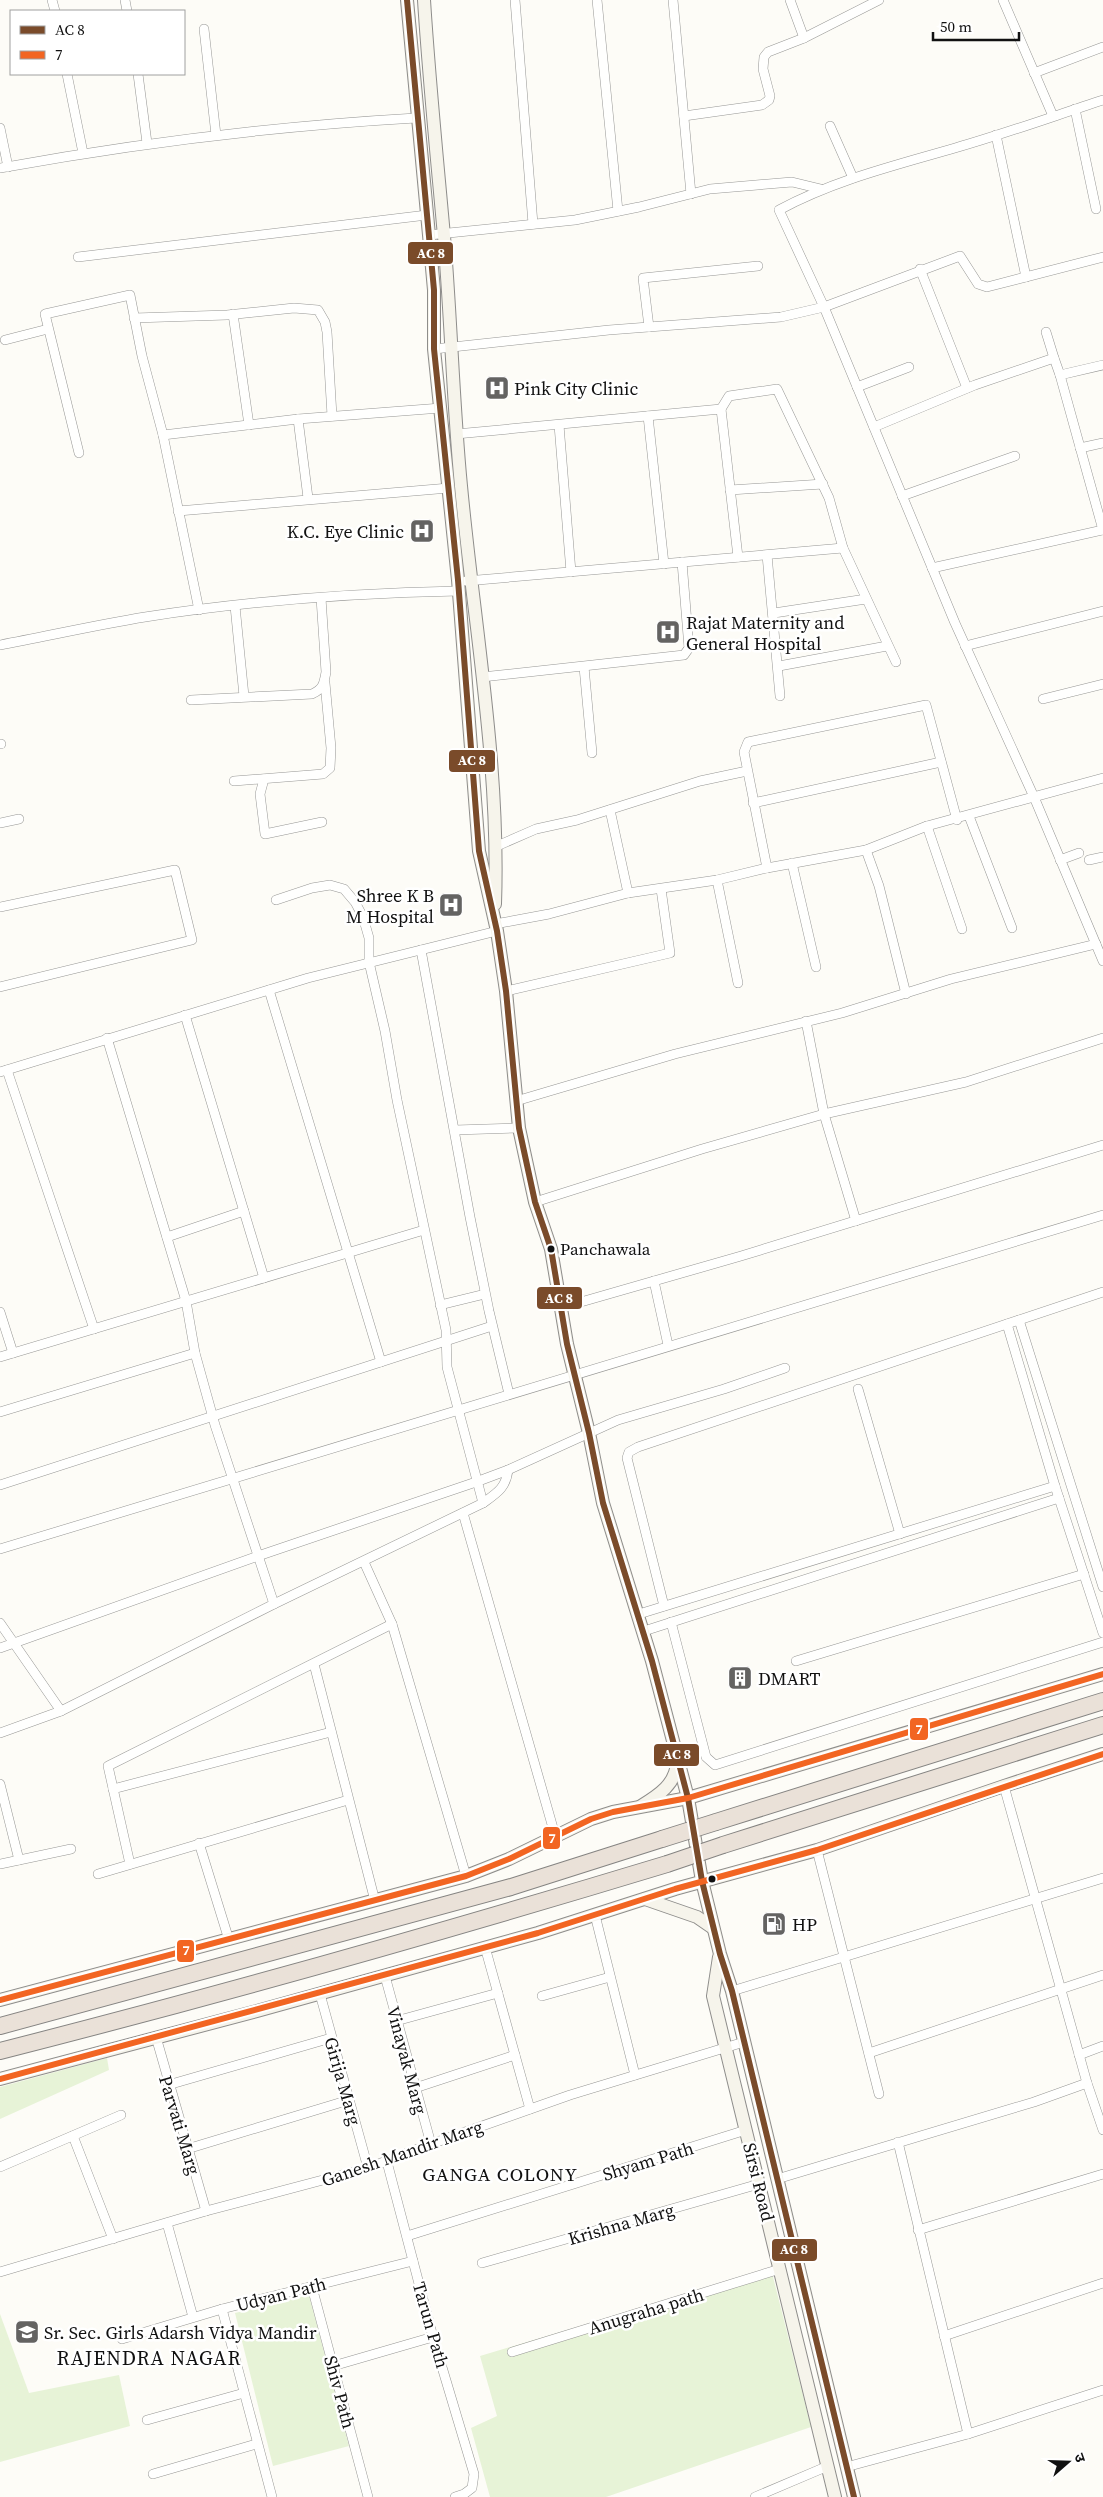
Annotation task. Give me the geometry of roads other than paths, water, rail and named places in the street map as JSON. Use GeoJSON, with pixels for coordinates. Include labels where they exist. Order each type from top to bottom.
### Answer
{"type":"FeatureCollection","features":[{"type":"Feature","properties":{"kind":"highway"},"geometry":{"type":"LineString","coordinates":[[0,2026],[511,1887],[1103,1701]]}},
{"type":"Feature","properties":{"kind":"highway"},"geometry":{"type":"LineString","coordinates":[[0,2052],[511,1912],[1103,1725]]}},
{"type":"Feature","properties":{"kind":"main road","name":"Sirsi Road"},"geometry":{"type":"LineString","coordinates":[[407,0],[416,118],[434,290],[434,349],[449,488],[462,584],[482,677],[497,846],[496,927]]}},
{"type":"Feature","properties":{"kind":"main road","name":"Sirsi Road"},"geometry":{"type":"LineString","coordinates":[[424,0],[452,346],[462,584],[479,851],[496,927],[506,991],[519,1128],[535,1202],[551,1249],[560,1308],[589,1433],[603,1504],[644,1631],[688,1798],[702,1881],[713,1928],[732,1991],[854,2497]]}},
{"type":"Feature","properties":{"kind":"main road"},"geometry":{"type":"LineString","coordinates":[[0,2000],[466,1876],[509,1859],[591,1819],[613,1812],[634,1810],[688,1798],[1103,1674]]}},
{"type":"Feature","properties":{"kind":"main road"},"geometry":{"type":"LineString","coordinates":[[0,2079],[385,1976],[595,1915],[702,1881],[817,1850],[1103,1754]]}},
{"type":"Feature","properties":{"kind":"main road"},"geometry":{"type":"LineString","coordinates":[[634,1810],[666,1789],[676,1768],[677,1755]]}},
{"type":"Feature","properties":{"kind":"main road"},"geometry":{"type":"LineString","coordinates":[[645,1899],[696,1917],[713,1928]]}},
{"type":"Feature","properties":{"kind":"main road","name":"Sirsi Road"},"geometry":{"type":"LineString","coordinates":[[720,1954],[713,1996],[835,2497]]}},
{"type":"Feature","properties":{"kind":"street"},"geometry":{"type":"LineString","coordinates":[[515,0],[533,224]]}},
{"type":"Feature","properties":{"kind":"street"},"geometry":{"type":"LineString","coordinates":[[598,0],[618,212]]}},
{"type":"Feature","properties":{"kind":"street"},"geometry":{"type":"LineString","coordinates":[[673,0],[691,194]]}},
{"type":"Feature","properties":{"kind":"street"},"geometry":{"type":"LineString","coordinates":[[790,0],[804,38]]}},
{"type":"Feature","properties":{"kind":"street"},"geometry":{"type":"LineString","coordinates":[[684,116],[762,104],[769,100],[770,96],[763,69],[764,57],[768,52],[804,38],[880,0]]}},
{"type":"Feature","properties":{"kind":"street"},"geometry":{"type":"LineString","coordinates":[[1003,0],[1053,116]]}},
{"type":"Feature","properties":{"kind":"street"},"geometry":{"type":"LineString","coordinates":[[204,29],[216,135]]}},
{"type":"Feature","properties":{"kind":"street"},"geometry":{"type":"LineString","coordinates":[[1034,73],[1103,47]]}},
{"type":"Feature","properties":{"kind":"street"},"geometry":{"type":"LineString","coordinates":[[67,75],[83,154]]}},
{"type":"Feature","properties":{"kind":"street"},"geometry":{"type":"LineString","coordinates":[[138,75],[147,143]]}},
{"type":"Feature","properties":{"kind":"street"},"geometry":{"type":"LineString","coordinates":[[1103,100],[996,135],[853,178],[821,189],[779,210],[824,307],[965,646],[1034,796],[1103,961]]}},
{"type":"Feature","properties":{"kind":"street"},"geometry":{"type":"LineString","coordinates":[[1075,109],[1096,209]]}},
{"type":"Feature","properties":{"kind":"street"},"geometry":{"type":"LineString","coordinates":[[0,128],[4,168],[147,143],[340,122],[416,118]]}},
{"type":"Feature","properties":{"kind":"street"},"geometry":{"type":"LineString","coordinates":[[830,126],[853,178]]}},
{"type":"Feature","properties":{"kind":"street"},"geometry":{"type":"LineString","coordinates":[[996,135],[1026,277]]}},
{"type":"Feature","properties":{"kind":"street"},"geometry":{"type":"LineString","coordinates":[[429,236],[575,220],[618,212],[710,189],[792,182],[821,189]]}},
{"type":"Feature","properties":{"kind":"street"},"geometry":{"type":"LineString","coordinates":[[78,257],[427,215]]}},
{"type":"Feature","properties":{"kind":"street"},"geometry":{"type":"LineString","coordinates":[[434,349],[649,327],[781,317],[824,307],[960,256],[978,284],[987,287],[1103,257]]}},
{"type":"Feature","properties":{"kind":"street"},"geometry":{"type":"LineString","coordinates":[[649,327],[643,278],[758,266]]}},
{"type":"Feature","properties":{"kind":"street"},"geometry":{"type":"LineString","coordinates":[[920,270],[968,388]]}},
{"type":"Feature","properties":{"kind":"street"},"geometry":{"type":"LineString","coordinates":[[79,453],[45,314],[130,295],[163,435],[199,610]]}},
{"type":"Feature","properties":{"kind":"street"},"geometry":{"type":"LineString","coordinates":[[134,318],[233,314],[294,308],[318,310],[325,322],[327,332],[332,416]]}},
{"type":"Feature","properties":{"kind":"street"},"geometry":{"type":"LineString","coordinates":[[233,314],[249,425]]}},
{"type":"Feature","properties":{"kind":"street"},"geometry":{"type":"LineString","coordinates":[[5,340],[48,329]]}},
{"type":"Feature","properties":{"kind":"street"},"geometry":{"type":"LineString","coordinates":[[932,568],[1103,530],[1060,375],[1046,332]]}},
{"type":"Feature","properties":{"kind":"street"},"geometry":{"type":"LineString","coordinates":[[874,427],[968,388],[1054,358]]}},
{"type":"Feature","properties":{"kind":"street"},"geometry":{"type":"LineString","coordinates":[[1060,375],[1103,365]]}},
{"type":"Feature","properties":{"kind":"street"},"geometry":{"type":"LineString","coordinates":[[857,387],[909,367]]}},
{"type":"Feature","properties":{"kind":"street"},"geometry":{"type":"LineString","coordinates":[[738,557],[721,409],[729,396],[777,389],[823,484],[829,498],[843,548],[896,662]]}},
{"type":"Feature","properties":{"kind":"street"},"geometry":{"type":"LineString","coordinates":[[163,435],[298,419],[441,408]]}},
{"type":"Feature","properties":{"kind":"street"},"geometry":{"type":"LineString","coordinates":[[456,434],[721,409]]}},
{"type":"Feature","properties":{"kind":"street"},"geometry":{"type":"LineString","coordinates":[[648,416],[664,564]]}},
{"type":"Feature","properties":{"kind":"street"},"geometry":{"type":"LineString","coordinates":[[298,419],[308,498]]}},
{"type":"Feature","properties":{"kind":"street"},"geometry":{"type":"LineString","coordinates":[[559,424],[571,572]]}},
{"type":"Feature","properties":{"kind":"street"},"geometry":{"type":"LineString","coordinates":[[1080,448],[1103,443]]}},
{"type":"Feature","properties":{"kind":"street"},"geometry":{"type":"LineString","coordinates":[[902,496],[1015,456]]}},
{"type":"Feature","properties":{"kind":"street"},"geometry":{"type":"LineString","coordinates":[[730,490],[823,484]]}},
{"type":"Feature","properties":{"kind":"street"},"geometry":{"type":"LineString","coordinates":[[178,511],[308,498],[449,488]]}},
{"type":"Feature","properties":{"kind":"street"},"geometry":{"type":"LineString","coordinates":[[0,646],[145,617],[199,610],[571,572],[843,548]]}},
{"type":"Feature","properties":{"kind":"street"},"geometry":{"type":"LineString","coordinates":[[767,554],[774,612],[780,696]]}},
{"type":"Feature","properties":{"kind":"street"},"geometry":{"type":"LineString","coordinates":[[482,677],[684,655],[689,648],[682,562]]}},
{"type":"Feature","properties":{"kind":"street"},"geometry":{"type":"LineString","coordinates":[[234,781],[323,774],[330,768],[331,748],[324,683],[326,672],[321,598]]}},
{"type":"Feature","properties":{"kind":"street"},"geometry":{"type":"LineString","coordinates":[[774,612],[866,599]]}},
{"type":"Feature","properties":{"kind":"street"},"geometry":{"type":"LineString","coordinates":[[235,606],[244,696]]}},
{"type":"Feature","properties":{"kind":"street"},"geometry":{"type":"LineString","coordinates":[[965,646],[1103,611]]}},
{"type":"Feature","properties":{"kind":"street"},"geometry":{"type":"LineString","coordinates":[[778,666],[887,646]]}},
{"type":"Feature","properties":{"kind":"street"},"geometry":{"type":"LineString","coordinates":[[584,667],[592,753]]}},
{"type":"Feature","properties":{"kind":"street"},"geometry":{"type":"LineString","coordinates":[[190,700],[312,694],[320,690],[324,683]]}},
{"type":"Feature","properties":{"kind":"street"},"geometry":{"type":"LineString","coordinates":[[1044,699],[1103,684]]}},
{"type":"Feature","properties":{"kind":"street"},"geometry":{"type":"LineString","coordinates":[[767,868],[744,752],[748,742],[926,705],[956,820]]}},
{"type":"Feature","properties":{"kind":"street"},"geometry":{"type":"LineString","coordinates":[[753,803],[941,762]]}},
{"type":"Feature","properties":{"kind":"street"},"geometry":{"type":"LineString","coordinates":[[497,846],[536,828],[610,810],[700,781],[747,771]]}},
{"type":"Feature","properties":{"kind":"street"},"geometry":{"type":"LineString","coordinates":[[264,778],[260,794],[264,834],[322,822]]}},
{"type":"Feature","properties":{"kind":"street"},"geometry":{"type":"LineString","coordinates":[[94,1328],[3,1071],[269,990],[369,962],[421,950],[496,927],[628,893],[716,880],[792,863],[866,850],[927,826],[956,820],[1034,796],[1103,778]]}},
{"type":"Feature","properties":{"kind":"street"},"geometry":{"type":"LineString","coordinates":[[610,810],[628,893]]}},
{"type":"Feature","properties":{"kind":"street"},"geometry":{"type":"LineString","coordinates":[[969,816],[1012,928]]}},
{"type":"Feature","properties":{"kind":"street"},"geometry":{"type":"LineString","coordinates":[[0,823],[19,819]]}},
{"type":"Feature","properties":{"kind":"street"},"geometry":{"type":"LineString","coordinates":[[927,826],[962,929]]}},
{"type":"Feature","properties":{"kind":"street"},"geometry":{"type":"LineString","coordinates":[[866,850],[879,886],[906,994]]}},
{"type":"Feature","properties":{"kind":"street"},"geometry":{"type":"LineString","coordinates":[[1060,860],[1079,853]]}},
{"type":"Feature","properties":{"kind":"street"},"geometry":{"type":"LineString","coordinates":[[1089,860],[1103,857]]}},
{"type":"Feature","properties":{"kind":"street"},"geometry":{"type":"LineString","coordinates":[[792,863],[816,967]]}},
{"type":"Feature","properties":{"kind":"street"},"geometry":{"type":"LineString","coordinates":[[0,907],[175,870],[192,940],[0,987]]}},
{"type":"Feature","properties":{"kind":"street"},"geometry":{"type":"LineString","coordinates":[[716,880],[738,983]]}},
{"type":"Feature","properties":{"kind":"street"},"geometry":{"type":"LineString","coordinates":[[276,900],[312,888],[330,885],[344,889],[355,902],[363,917],[369,938],[369,962],[385,1031],[397,1100],[440,1305],[446,1341],[447,1367],[483,1503]]}},
{"type":"Feature","properties":{"kind":"street"},"geometry":{"type":"LineString","coordinates":[[506,991],[670,953],[661,889]]}},
{"type":"Feature","properties":{"kind":"street"},"geometry":{"type":"LineString","coordinates":[[516,1100],[603,1073],[806,1022],[906,994],[951,979],[1096,944]]}},
{"type":"Feature","properties":{"kind":"street"},"geometry":{"type":"LineString","coordinates":[[421,950],[427,994],[492,1326],[509,1394]]}},
{"type":"Feature","properties":{"kind":"street"},"geometry":{"type":"LineString","coordinates":[[269,990],[382,1362]]}},
{"type":"Feature","properties":{"kind":"street"},"geometry":{"type":"LineString","coordinates":[[185,1015],[264,1278]]}},
{"type":"Feature","properties":{"kind":"street"},"geometry":{"type":"LineString","coordinates":[[806,1022],[824,1114],[856,1221]]}},
{"type":"Feature","properties":{"kind":"street"},"geometry":{"type":"LineString","coordinates":[[107,1038],[186,1301],[196,1353],[213,1416],[274,1604]]}},
{"type":"Feature","properties":{"kind":"street"},"geometry":{"type":"LineString","coordinates":[[535,1202],[702,1149],[824,1114],[966,1082],[1103,1038]]}},
{"type":"Feature","properties":{"kind":"street"},"geometry":{"type":"LineString","coordinates":[[455,1130],[519,1128]]}},
{"type":"Feature","properties":{"kind":"street"},"geometry":{"type":"LineString","coordinates":[[560,1308],[856,1221],[1103,1145]]}},
{"type":"Feature","properties":{"kind":"street"},"geometry":{"type":"LineString","coordinates":[[167,1237],[244,1211]]}},
{"type":"Feature","properties":{"kind":"street"},"geometry":{"type":"LineString","coordinates":[[0,1548],[1103,1215]]}},
{"type":"Feature","properties":{"kind":"street"},"geometry":{"type":"LineString","coordinates":[[0,1357],[424,1230]]}},
{"type":"Feature","properties":{"kind":"street"},"geometry":{"type":"LineString","coordinates":[[654,1281],[668,1345]]}},
{"type":"Feature","properties":{"kind":"street"},"geometry":{"type":"LineString","coordinates":[[664,1606],[627,1458],[630,1452],[648,1444],[1103,1292]]}},
{"type":"Feature","properties":{"kind":"street"},"geometry":{"type":"LineString","coordinates":[[440,1305],[486,1294]]}},
{"type":"Feature","properties":{"kind":"street"},"geometry":{"type":"LineString","coordinates":[[0,1312],[14,1353]]}},
{"type":"Feature","properties":{"kind":"street"},"geometry":{"type":"LineString","coordinates":[[1019,1320],[1103,1586]]}},
{"type":"Feature","properties":{"kind":"street"},"geometry":{"type":"LineString","coordinates":[[1007,1324],[1055,1486],[1103,1633]]}},
{"type":"Feature","properties":{"kind":"street"},"geometry":{"type":"LineString","coordinates":[[0,1485],[492,1326]]}},
{"type":"Feature","properties":{"kind":"street"},"geometry":{"type":"LineString","coordinates":[[0,1412],[196,1353]]}},
{"type":"Feature","properties":{"kind":"street"},"geometry":{"type":"LineString","coordinates":[[0,1648],[258,1556],[476,1482],[508,1470],[618,1420],[724,1389],[785,1368]]}},
{"type":"Feature","properties":{"kind":"street"},"geometry":{"type":"LineString","coordinates":[[858,1389],[900,1534]]}},
{"type":"Feature","properties":{"kind":"street"},"geometry":{"type":"LineString","coordinates":[[0,1733],[61,1711],[274,1604],[483,1503],[501,1491],[507,1479],[508,1470]]}},
{"type":"Feature","properties":{"kind":"street"},"geometry":{"type":"LineString","coordinates":[[639,1614],[1055,1486]]}},
{"type":"Feature","properties":{"kind":"street"},"geometry":{"type":"LineString","coordinates":[[644,1631],[1059,1498]]}},
{"type":"Feature","properties":{"kind":"street"},"geometry":{"type":"LineString","coordinates":[[463,1513],[555,1835]]}},
{"type":"Feature","properties":{"kind":"street"},"geometry":{"type":"LineString","coordinates":[[364,1562],[392,1624],[466,1876]]}},
{"type":"Feature","properties":{"kind":"street"},"geometry":{"type":"LineString","coordinates":[[796,1661],[1084,1574]]}},
{"type":"Feature","properties":{"kind":"street"},"geometry":{"type":"LineString","coordinates":[[671,1622],[706,1757],[715,1765],[1103,1642]]}},
{"type":"Feature","properties":{"kind":"street"},"geometry":{"type":"LineString","coordinates":[[0,1623],[35,1670],[61,1711]]}},
{"type":"Feature","properties":{"kind":"street"},"geometry":{"type":"LineString","coordinates":[[130,1864],[108,1766],[392,1624]]}},
{"type":"Feature","properties":{"kind":"street"},"geometry":{"type":"LineString","coordinates":[[314,1664],[348,1800],[376,1901]]}},
{"type":"Feature","properties":{"kind":"street"},"geometry":{"type":"LineString","coordinates":[[113,1789],[331,1732]]}},
{"type":"Feature","properties":{"kind":"street"},"geometry":{"type":"LineString","coordinates":[[0,1784],[19,1860]]}},
{"type":"Feature","properties":{"kind":"street"},"geometry":{"type":"LineString","coordinates":[[1004,1786],[1087,2083],[1103,2130]]}},
{"type":"Feature","properties":{"kind":"street"},"geometry":{"type":"LineString","coordinates":[[98,1874],[348,1800]]}},
{"type":"Feature","properties":{"kind":"street"},"geometry":{"type":"LineString","coordinates":[[199,1843],[229,1940]]}},
{"type":"Feature","properties":{"kind":"street"},"geometry":{"type":"LineString","coordinates":[[0,1864],[71,1849]]}},
{"type":"Feature","properties":{"kind":"street"},"geometry":{"type":"LineString","coordinates":[[817,1850],[879,2094]]}},
{"type":"Feature","properties":{"kind":"street"},"geometry":{"type":"LineString","coordinates":[[732,1991],[1103,1878]]}},
{"type":"Feature","properties":{"kind":"street"},"geometry":{"type":"LineString","coordinates":[[595,1915],[635,2075]]}},
{"type":"Feature","properties":{"kind":"street"},"geometry":{"type":"LineString","coordinates":[[485,1947],[530,2110]]}},
{"type":"Feature","properties":{"kind":"street"},"geometry":{"type":"LineString","coordinates":[[869,2053],[1103,1975]]}},
{"type":"Feature","properties":{"kind":"street","name":"Vinayak Marg"},"geometry":{"type":"LineString","coordinates":[[385,1976],[431,2144]]}},
{"type":"Feature","properties":{"kind":"street"},"geometry":{"type":"LineString","coordinates":[[542,1996],[610,1977]]}},
{"type":"Feature","properties":{"kind":"street"},"geometry":{"type":"LineString","coordinates":[[396,2021],[498,1992]]}},
{"type":"Feature","properties":{"kind":"street","name":"Girija Marg"},"geometry":{"type":"LineString","coordinates":[[320,1994],[368,2168]]}},
{"type":"Feature","properties":{"kind":"street","name":"Parvati Marg"},"geometry":{"type":"LineString","coordinates":[[156,2037],[206,2211]]}},
{"type":"Feature","properties":{"kind":"street"},"geometry":{"type":"LineString","coordinates":[[168,2084],[331,2038]]}},
{"type":"Feature","properties":{"kind":"street","name":"Ganesh Mandir Marg"},"geometry":{"type":"LineString","coordinates":[[0,2272],[167,2222],[368,2168],[530,2110],[635,2075],[744,2042]]}},
{"type":"Feature","properties":{"kind":"street"},"geometry":{"type":"LineString","coordinates":[[1079,2055],[1103,2046]]}},
{"type":"Feature","properties":{"kind":"street"},"geometry":{"type":"LineString","coordinates":[[415,2088],[515,2055]]}},
{"type":"Feature","properties":{"kind":"street"},"geometry":{"type":"LineString","coordinates":[[778,2179],[1034,2102],[1087,2083]]}},
{"type":"Feature","properties":{"kind":"street"},"geometry":{"type":"LineString","coordinates":[[187,2149],[349,2100]]}},
{"type":"Feature","properties":{"kind":"street"},"geometry":{"type":"LineString","coordinates":[[0,2167],[122,2115]]}},
{"type":"Feature","properties":{"kind":"street","name":"Shyam Path"},"geometry":{"type":"LineString","coordinates":[[407,2236],[746,2130]]}},
{"type":"Feature","properties":{"kind":"street"},"geometry":{"type":"LineString","coordinates":[[73,2136],[113,2239]]}},
{"type":"Feature","properties":{"kind":"street"},"geometry":{"type":"LineString","coordinates":[[898,2142],[968,2434]]}},
{"type":"Feature","properties":{"kind":"street","name":"Tarun Path"},"geometry":{"type":"LineString","coordinates":[[387,2162],[433,2337],[474,2474],[472,2488],[464,2494],[455,2497]]}},
{"type":"Feature","properties":{"kind":"street"},"geometry":{"type":"LineString","coordinates":[[918,2230],[1103,2174]]}},
{"type":"Feature","properties":{"kind":"street","name":"Krishna Marg"},"geometry":{"type":"LineString","coordinates":[[482,2263],[759,2184]]}},
{"type":"Feature","properties":{"kind":"street"},"geometry":{"type":"LineString","coordinates":[[167,2222],[193,2317]]}},
{"type":"Feature","properties":{"kind":"street","name":"Udyan Path"},"geometry":{"type":"LineString","coordinates":[[122,2339],[222,2309],[413,2261]]}},
{"type":"Feature","properties":{"kind":"street","name":"Anugraha path"},"geometry":{"type":"LineString","coordinates":[[512,2352],[780,2270]]}},
{"type":"Feature","properties":{"kind":"street"},"geometry":{"type":"LineString","coordinates":[[944,2336],[1103,2283]]}},
{"type":"Feature","properties":{"kind":"street","name":"Shiv Path"},"geometry":{"type":"LineString","coordinates":[[312,2287],[368,2497]]}},
{"type":"Feature","properties":{"kind":"street"},"geometry":{"type":"LineString","coordinates":[[222,2309],[256,2444],[272,2497]]}},
{"type":"Feature","properties":{"kind":"street"},"geometry":{"type":"LineString","coordinates":[[333,2366],[433,2337]]}},
{"type":"Feature","properties":{"kind":"street"},"geometry":{"type":"LineString","coordinates":[[846,2467],[968,2434],[1103,2390]]}},
{"type":"Feature","properties":{"kind":"street"},"geometry":{"type":"LineString","coordinates":[[147,2420],[244,2393]]}},
{"type":"Feature","properties":{"kind":"street"},"geometry":{"type":"LineString","coordinates":[[154,2474],[256,2444]]}},
{"type":"Feature","properties":{"kind":"street"},"geometry":{"type":"LineString","coordinates":[[755,2497],[828,2466]]}},
{"type":"Feature","properties":{"kind":"place","name":"Pink City Clinic"},"geometry":{"type":"Point","coordinates":[497,388]}},
{"type":"Feature","properties":{"kind":"place","name":"K.C. Eye Clinic"},"geometry":{"type":"Point","coordinates":[422,531]}},
{"type":"Feature","properties":{"kind":"place","name":"Rajat Maternity and General Hospital"},"geometry":{"type":"Point","coordinates":[668,632]}},
{"type":"Feature","properties":{"kind":"place","name":"Shree K B M Hospital"},"geometry":{"type":"Point","coordinates":[451,905]}},
{"type":"Feature","properties":{"kind":"place","name":"Panchawala"},"geometry":{"type":"Point","coordinates":[551,1249]}},
{"type":"Feature","properties":{"kind":"place","name":"DMART"},"geometry":{"type":"Point","coordinates":[740,1678]}},
{"type":"Feature","properties":{"kind":"place","name":"HP"},"geometry":{"type":"Point","coordinates":[774,1924]}},
{"type":"Feature","properties":{"kind":"place","name":"Sr. Sec. Girls Adarsh Vidya Mandir"},"geometry":{"type":"Point","coordinates":[27,2332]}},
{"type":"Feature","properties":{"kind":"district","name":"GANGA COLONY"},"geometry":{"type":"Point","coordinates":[500,2174]}},
{"type":"Feature","properties":{"kind":"district","name":"RAJENDRA NAGAR"},"geometry":{"type":"Point","coordinates":[149,2358]}}]}
